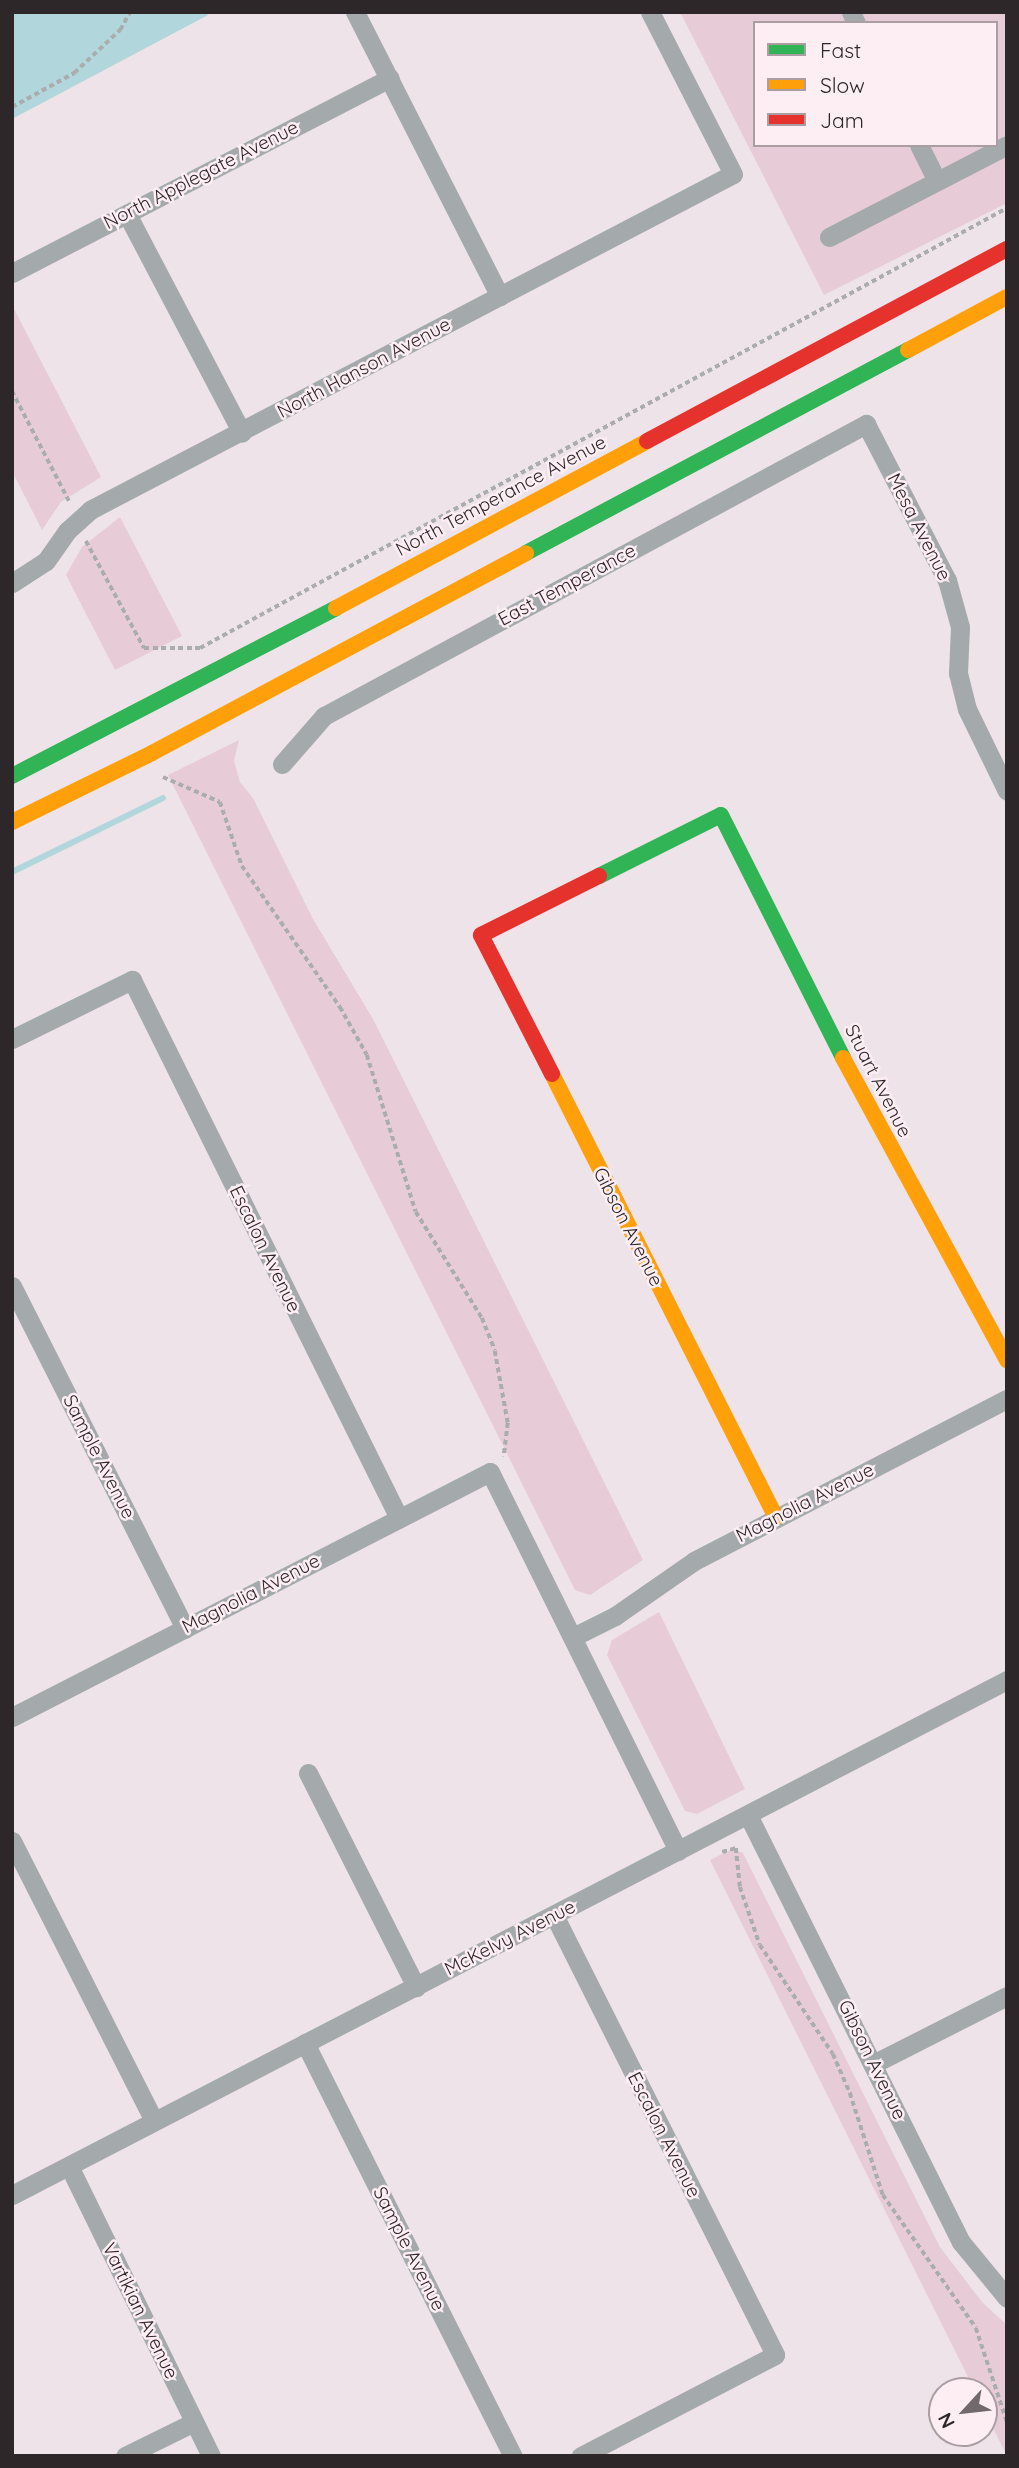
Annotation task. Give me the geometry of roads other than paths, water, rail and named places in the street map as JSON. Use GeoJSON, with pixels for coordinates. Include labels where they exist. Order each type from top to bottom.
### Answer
{"type":"FeatureCollection","features":[{"type":"Feature","properties":{"kind":"main road","name":"North Temperance Avenue"},"geometry":{"type":"LineString","coordinates":[[12,776],[130,718],[1007,249]]}},
{"type":"Feature","properties":{"kind":"main road"},"geometry":{"type":"LineString","coordinates":[[12,822],[152,753],[1007,297]]}},
{"type":"Feature","properties":{"kind":"main road","name":"Stuart Avenue"},"geometry":{"type":"LineString","coordinates":[[481,935],[722,815],[892,1157],[1007,1360]]}},
{"type":"Feature","properties":{"kind":"main road","name":"Gibson Avenue"},"geometry":{"type":"LineString","coordinates":[[481,935],[776,1518]]}},
{"type":"Feature","properties":{"kind":"street"},"geometry":{"type":"LineString","coordinates":[[355,12],[500,296]]}},
{"type":"Feature","properties":{"kind":"street","name":"North Hanson Avenue"},"geometry":{"type":"LineString","coordinates":[[12,583],[46,561],[67,531],[90,510],[242,433],[733,174],[650,12]]}},
{"type":"Feature","properties":{"kind":"street","name":"North Applegate Avenue"},"geometry":{"type":"LineString","coordinates":[[12,273],[390,78]]}},
{"type":"Feature","properties":{"kind":"street"},"geometry":{"type":"LineString","coordinates":[[829,237],[1007,145]]}},
{"type":"Feature","properties":{"kind":"street"},"geometry":{"type":"LineString","coordinates":[[920,147],[937,181]]}},
{"type":"Feature","properties":{"kind":"street"},"geometry":{"type":"LineString","coordinates":[[127,214],[242,433]]}},
{"type":"Feature","properties":{"kind":"street","name":"East Temperance"},"geometry":{"type":"LineString","coordinates":[[282,764],[324,716],[866,424]]}},
{"type":"Feature","properties":{"kind":"street","name":"Mesa Avenue"},"geometry":{"type":"LineString","coordinates":[[866,424],[947,580],[960,628],[958,673],[967,709],[1007,791]]}},
{"type":"Feature","properties":{"kind":"street","name":"Escalon Avenue"},"geometry":{"type":"LineString","coordinates":[[12,1039],[132,980],[399,1518]]}},
{"type":"Feature","properties":{"kind":"street","name":"Sample Avenue"},"geometry":{"type":"LineString","coordinates":[[12,1286],[185,1629]]}},
{"type":"Feature","properties":{"kind":"street","name":"Magnolia Avenue"},"geometry":{"type":"LineString","coordinates":[[12,1717],[498,1468],[573,1637],[627,1609],[694,1561],[1007,1399]]}},
{"type":"Feature","properties":{"kind":"street"},"geometry":{"type":"LineString","coordinates":[[573,1637],[678,1851]]}},
{"type":"Feature","properties":{"kind":"street","name":"McKelvy Avenue"},"geometry":{"type":"LineString","coordinates":[[12,2195],[1007,1680]]}},
{"type":"Feature","properties":{"kind":"street"},"geometry":{"type":"LineString","coordinates":[[308,1773],[416,1987]]}},
{"type":"Feature","properties":{"kind":"street","name":"Gibson Avenue"},"geometry":{"type":"LineString","coordinates":[[748,1815],[875,2063],[961,2242],[1007,2298]]}},
{"type":"Feature","properties":{"kind":"street"},"geometry":{"type":"LineString","coordinates":[[12,1841],[19,1872],[154,2121]]}},
{"type":"Feature","properties":{"kind":"street","name":"Escalon Avenue"},"geometry":{"type":"LineString","coordinates":[[554,1915],[775,2354],[581,2456]]}},
{"type":"Feature","properties":{"kind":"street"},"geometry":{"type":"LineString","coordinates":[[875,2063],[1007,1996]]}},
{"type":"Feature","properties":{"kind":"street","name":"Sample Avenue"},"geometry":{"type":"LineString","coordinates":[[305,2043],[513,2456]]}},
{"type":"Feature","properties":{"kind":"street","name":"Vartikian Avenue"},"geometry":{"type":"LineString","coordinates":[[69,2166],[211,2456]]}},
{"type":"Feature","properties":{"kind":"street"},"geometry":{"type":"LineString","coordinates":[[125,2456],[194,2422]]}},
{"type":"Feature","properties":{"kind":"water"},"geometry":{"type":"Polygon","coordinates":[[[12,12],[206,12],[208,15],[12,119],[12,12]]]}},
{"type":"Feature","properties":{"kind":"waterway"},"geometry":{"type":"LineString","coordinates":[[12,872],[163,798]]}}]}
